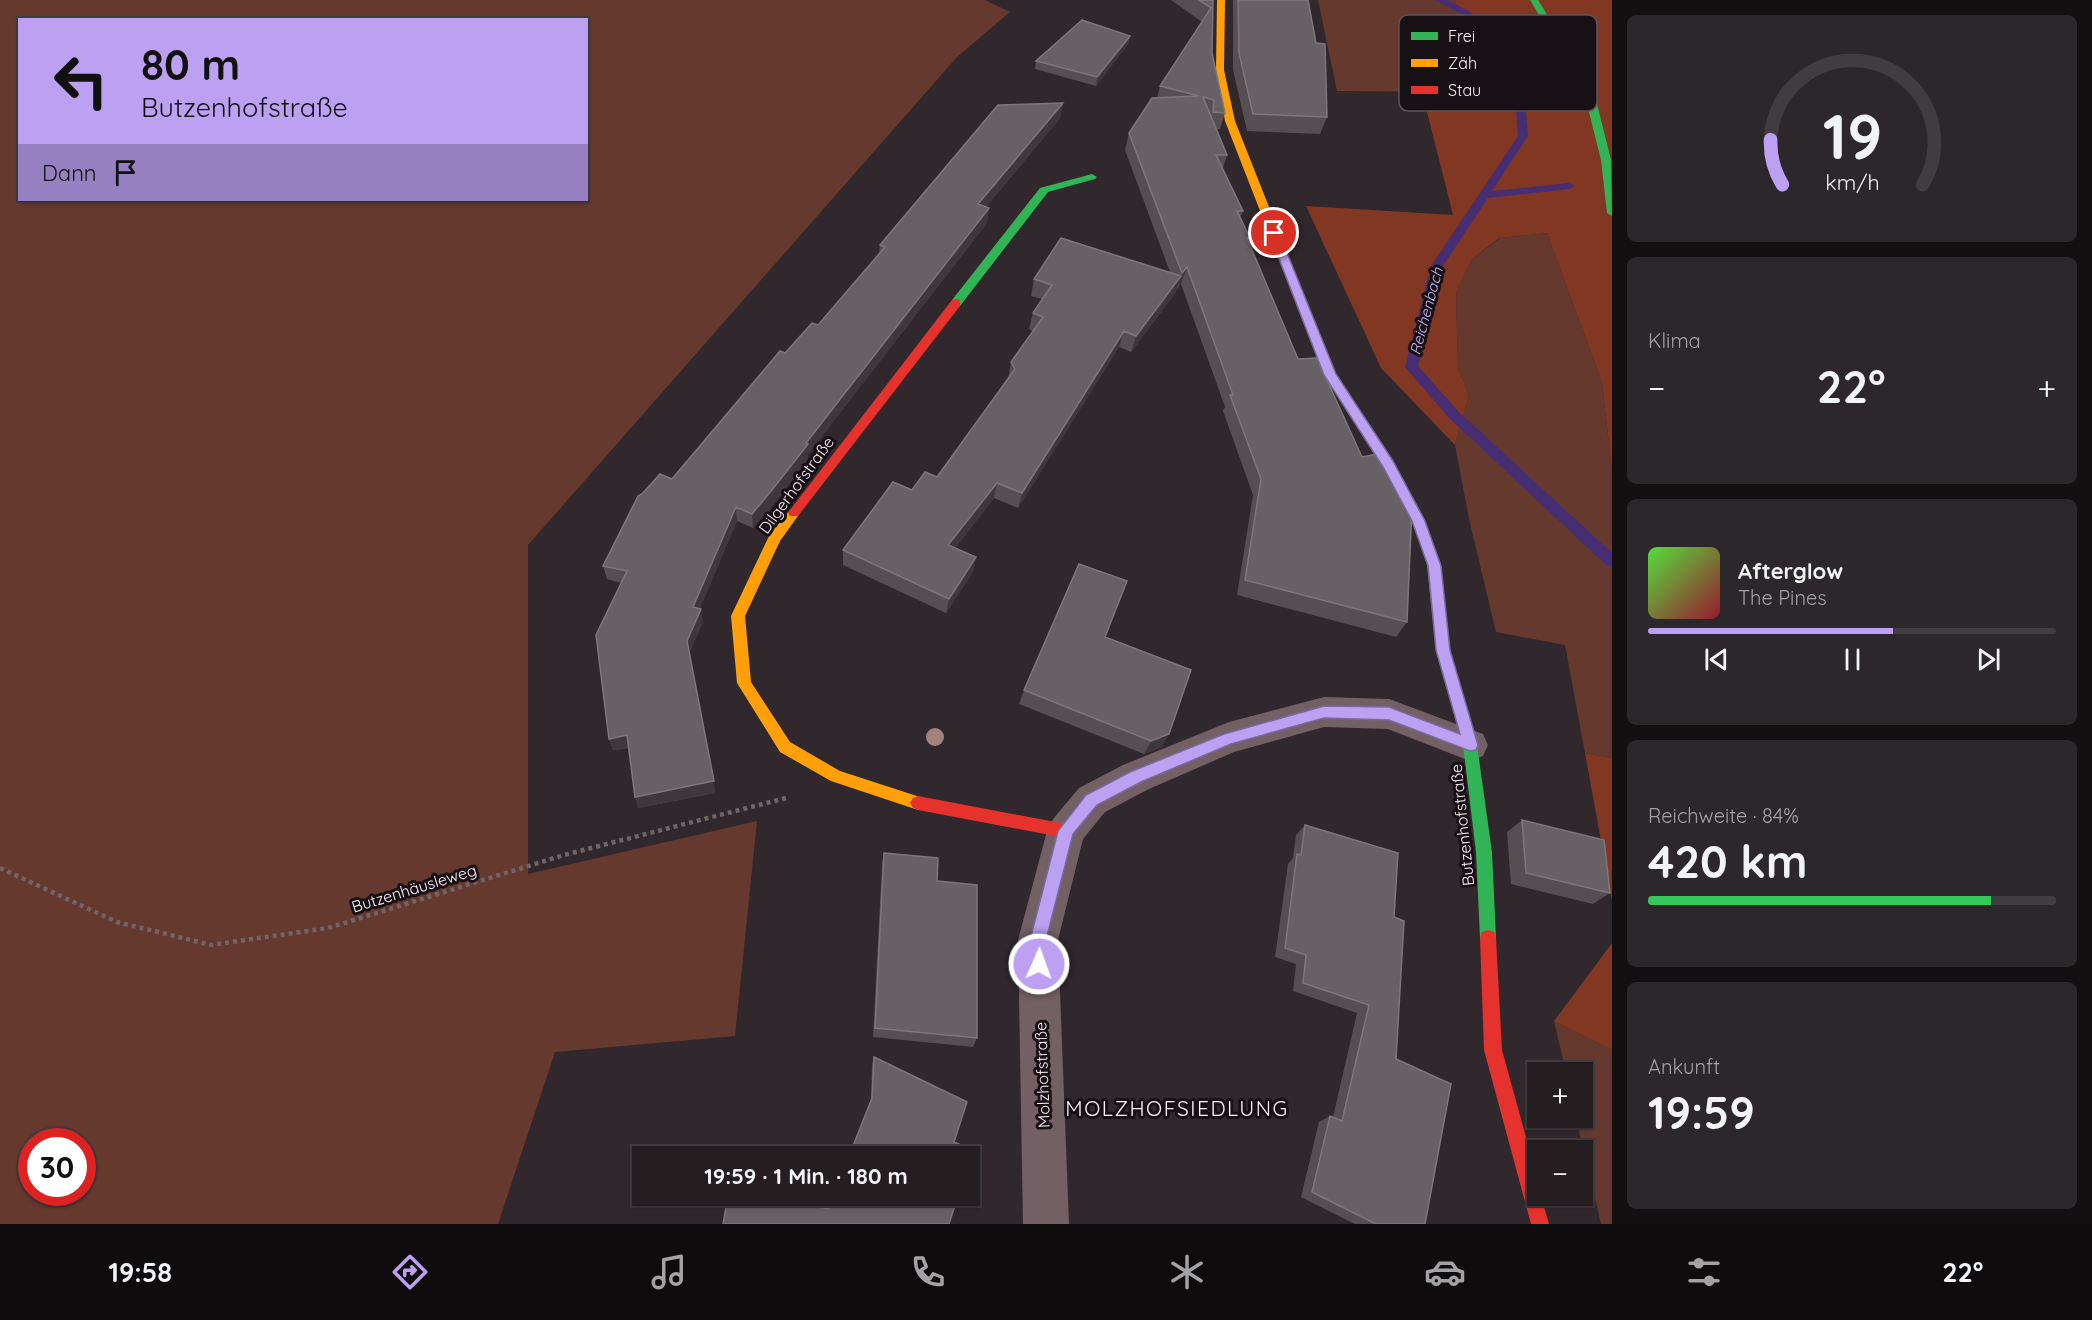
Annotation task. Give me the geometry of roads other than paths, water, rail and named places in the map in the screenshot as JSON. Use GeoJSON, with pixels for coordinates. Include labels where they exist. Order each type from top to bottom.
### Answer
{"type":"FeatureCollection","features":[{"type":"Feature","properties":{"kind":"street","name":"Butzenhofstraße"},"geometry":{"type":"LineString","coordinates":[[1221,0],[1220,70],[1230,121],[1330,375],[1388,464],[1419,521],[1434,566],[1443,650],[1470,745],[1484,852],[1493,1050],[1540,1224]]}},
{"type":"Feature","properties":{"kind":"street"},"geometry":{"type":"LineString","coordinates":[[1534,0],[1543,15]]}},
{"type":"Feature","properties":{"kind":"street"},"geometry":{"type":"LineString","coordinates":[[1594,111],[1606,160],[1612,213]]}},
{"type":"Feature","properties":{"kind":"street","name":"Dilgerhofstraße"},"geometry":{"type":"LineString","coordinates":[[1066,831],[931,807],[836,776],[785,747],[744,683],[738,616],[775,538],[1044,190],[1092,177]]}},
{"type":"Feature","properties":{"kind":"street","name":"Molzhofstraße"},"geometry":{"type":"LineString","coordinates":[[1046,1224],[1038,940],[1066,831],[1092,800],[1136,777],[1229,738],[1324,712],[1389,714],[1470,745]]}},
{"type":"Feature","properties":{"kind":"waterway","name":"Reichenbach"},"geometry":{"type":"LineString","coordinates":[[1440,0],[1468,15]]}},
{"type":"Feature","properties":{"kind":"waterway","name":"Reichenbach"},"geometry":{"type":"LineString","coordinates":[[1521,111],[1523,136],[1437,266],[1411,367],[1454,415],[1612,562]]}},
{"type":"Feature","properties":{"kind":"waterway"},"geometry":{"type":"LineString","coordinates":[[1485,195],[1569,186]]}},
{"type":"Feature","properties":{"kind":"district","name":"MOLZHOFSIEDLUNG"},"geometry":{"type":"Point","coordinates":[1177,1108]}}]}
